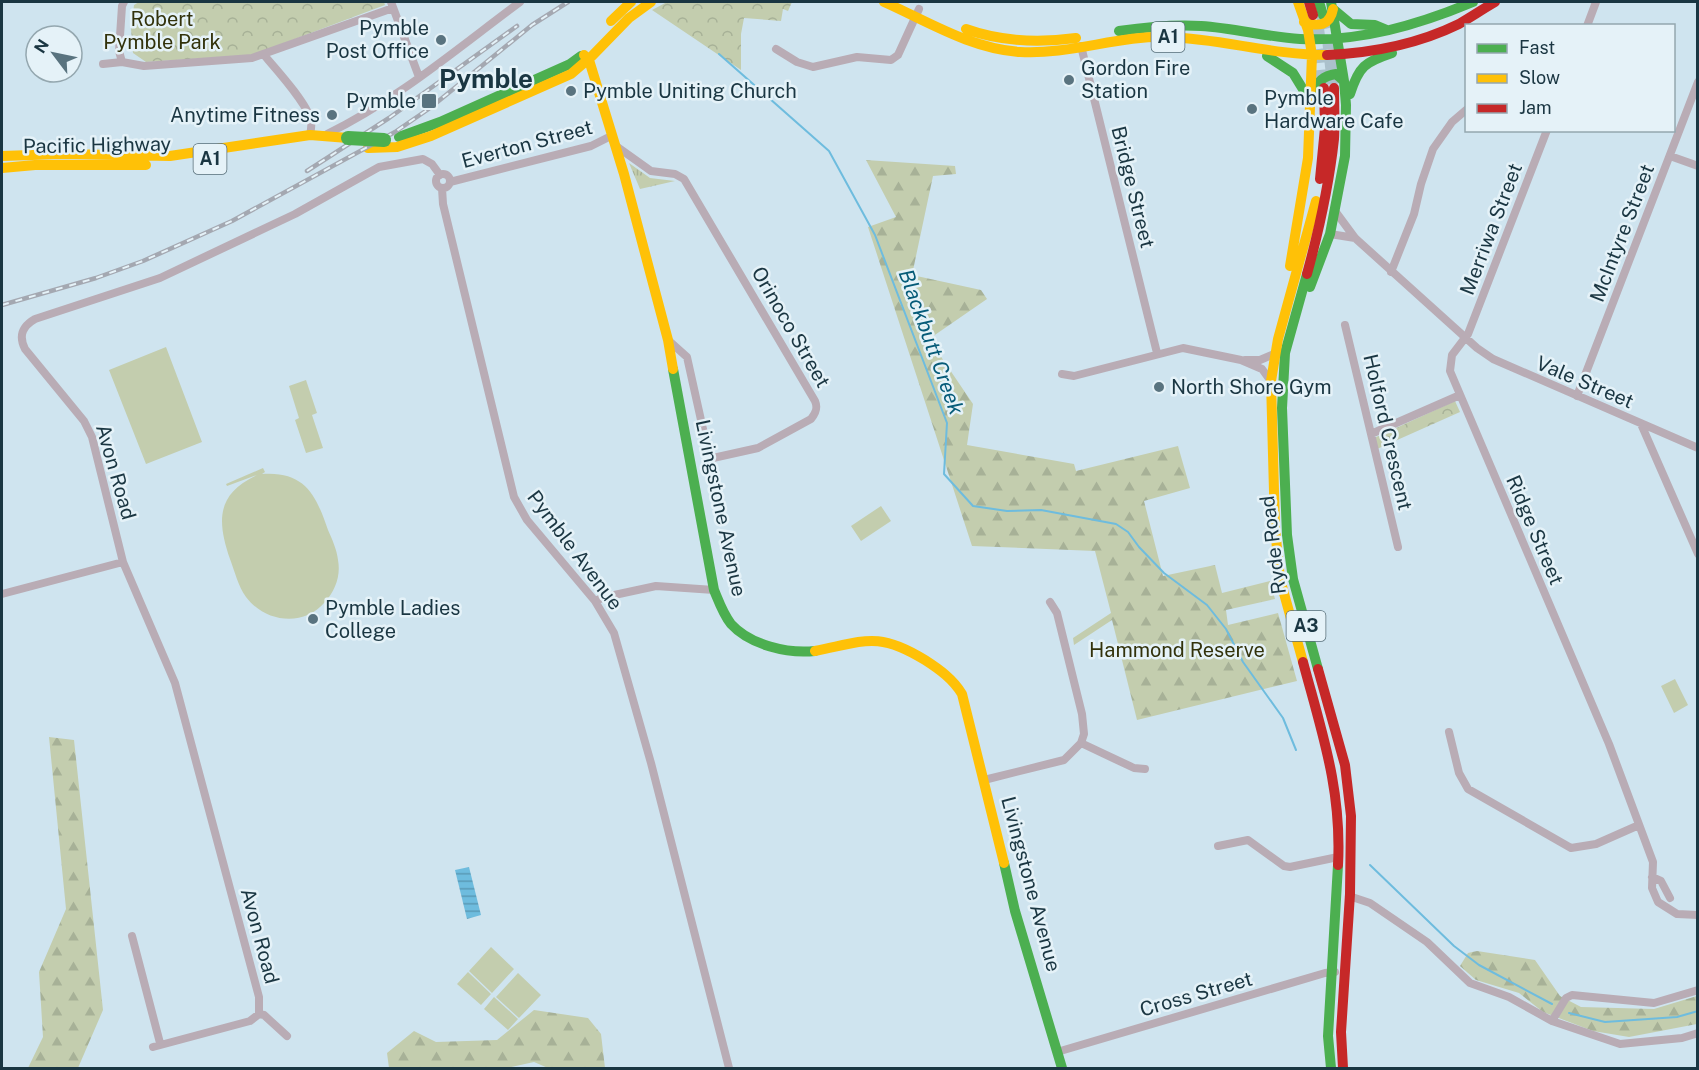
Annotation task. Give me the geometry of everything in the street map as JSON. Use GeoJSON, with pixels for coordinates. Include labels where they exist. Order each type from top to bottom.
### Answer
{"type":"FeatureCollection","features":[{"type":"Feature","properties":{"kind":"main road","name":"Pacific Highway"},"geometry":{"type":"LineString","coordinates":[[2,168],[35,165],[175,164],[296,145],[384,140],[408,135],[586,57],[618,13],[631,2]]}},
{"type":"Feature","properties":{"kind":"main road","name":"Pacific Highway"},"geometry":{"type":"LineString","coordinates":[[2,156],[61,154],[170,156],[316,135],[368,148],[397,147],[431,136],[571,74],[622,22],[651,2]]}},
{"type":"Feature","properties":{"kind":"main road","name":"A1"},"geometry":{"type":"LineString","coordinates":[[884,2],[1002,40],[1039,42],[1168,24],[1228,28],[1310,39],[1338,39],[1390,31],[1473,2]]}},
{"type":"Feature","properties":{"kind":"main road","name":"A1"},"geometry":{"type":"LineString","coordinates":[[903,2],[965,38],[999,49],[1042,51],[1122,39],[1168,37],[1285,54],[1312,55],[1339,54],[1420,39],[1456,24],[1495,2]]}},
{"type":"Feature","properties":{"kind":"main road"},"geometry":{"type":"LineString","coordinates":[[1277,36],[1294,23],[1302,3],[1351,24],[1375,25],[1390,31]]}},
{"type":"Feature","properties":{"kind":"main road"},"geometry":{"type":"LineString","coordinates":[[1278,339],[1306,175],[1312,55],[1310,39],[1321,11]]}},
{"type":"Feature","properties":{"kind":"main road"},"geometry":{"type":"LineString","coordinates":[[1321,11],[1338,39],[1339,54],[1334,86],[1346,105]]}},
{"type":"Feature","properties":{"kind":"main road"},"geometry":{"type":"LineString","coordinates":[[1280,354],[1330,234],[1345,156],[1346,105],[1357,70],[1372,60],[1395,52],[1402,44]]}},
{"type":"Feature","properties":{"kind":"main road"},"geometry":{"type":"LineString","coordinates":[[1253,49],[1282,63],[1301,82],[1310,101]]}},
{"type":"Feature","properties":{"kind":"main road","name":"Livingstone Avenue"},"geometry":{"type":"LineString","coordinates":[[586,57],[613,141],[668,340],[714,590],[725,615],[734,628],[743,634],[778,648],[797,652],[874,640],[901,646],[945,674],[958,687],[962,694],[984,780],[1015,912],[1062,1068]]}},
{"type":"Feature","properties":{"kind":"main road"},"geometry":{"type":"LineString","coordinates":[[1310,101],[1321,78],[1336,74],[1334,86]]}},
{"type":"Feature","properties":{"kind":"main road","name":"Ryde Road"},"geometry":{"type":"LineString","coordinates":[[1331,1068],[1328,1036],[1338,972],[1343,896],[1352,823],[1350,790],[1293,579],[1289,551],[1282,379],[1278,339],[1315,208],[1322,170],[1325,128],[1334,86]]}},
{"type":"Feature","properties":{"kind":"main road","name":"Ryde Road"},"geometry":{"type":"LineString","coordinates":[[1334,86],[1334,136],[1325,207],[1271,381],[1275,518],[1280,579],[1332,769],[1338,814],[1338,857],[1343,896]]}},
{"type":"Feature","properties":{"kind":"main road","name":"Ryde Road"},"geometry":{"type":"LineString","coordinates":[[1338,972],[1343,1068]]}},
{"type":"Feature","properties":{"kind":"street"},"geometry":{"type":"LineString","coordinates":[[122,62],[119,51],[124,2]]}},
{"type":"Feature","properties":{"kind":"street"},"geometry":{"type":"LineString","coordinates":[[264,55],[309,114],[316,135],[349,123],[419,77],[520,2]]}},
{"type":"Feature","properties":{"kind":"street"},"geometry":{"type":"LineString","coordinates":[[1588,24],[1596,2]]}},
{"type":"Feature","properties":{"kind":"street"},"geometry":{"type":"LineString","coordinates":[[103,64],[122,62],[144,66],[252,58],[392,5],[419,77]]}},
{"type":"Feature","properties":{"kind":"street"},"geometry":{"type":"LineString","coordinates":[[776,49],[797,62],[813,68],[856,57],[891,60],[898,55],[917,12]]}},
{"type":"Feature","properties":{"kind":"street"},"geometry":{"type":"LineString","coordinates":[[1065,40],[1082,46]]}},
{"type":"Feature","properties":{"kind":"street","name":"Bridge Street"},"geometry":{"type":"LineString","coordinates":[[1082,46],[1156,353]]}},
{"type":"Feature","properties":{"kind":"street","name":"McIntyre Street"},"geometry":{"type":"LineString","coordinates":[[1576,396],[1698,82]]}},
{"type":"Feature","properties":{"kind":"street"},"geometry":{"type":"LineString","coordinates":[[1391,272],[1414,214],[1432,149],[1452,122],[1465,112]]}},
{"type":"Feature","properties":{"kind":"street"},"geometry":{"type":"LineString","coordinates":[[343,142],[349,123]]}},
{"type":"Feature","properties":{"kind":"street","name":"Merriwa Street"},"geometry":{"type":"LineString","coordinates":[[1465,338],[1546,132]]}},
{"type":"Feature","properties":{"kind":"street","name":"Everton Street"},"geometry":{"type":"LineString","coordinates":[[450,182],[613,141]]}},
{"type":"Feature","properties":{"kind":"street","name":"Orinoco Street"},"geometry":{"type":"LineString","coordinates":[[613,141],[651,171],[675,174],[684,179],[815,400],[814,415],[767,445],[713,458],[707,447],[687,357],[668,340]]}},
{"type":"Feature","properties":{"kind":"street"},"geometry":{"type":"LineString","coordinates":[[1670,156],[1698,166]]}},
{"type":"Feature","properties":{"kind":"street","name":"Avon Road"},"geometry":{"type":"LineString","coordinates":[[260,1014],[256,987],[175,683],[123,562],[92,437],[84,421],[25,349],[21,340],[24,327],[35,318],[150,281],[209,256],[295,214],[379,167],[423,159],[432,164],[440,175]]}},
{"type":"Feature","properties":{"kind":"street"},"geometry":{"type":"LineString","coordinates":[[440,175],[447,176],[450,182],[448,186],[442,188]]}},
{"type":"Feature","properties":{"kind":"street","name":"Pymble Avenue"},"geometry":{"type":"LineString","coordinates":[[440,175],[436,181],[442,188],[443,204],[514,497],[527,520],[595,601],[614,633],[651,763],[729,1068]]}},
{"type":"Feature","properties":{"kind":"street"},"geometry":{"type":"LineString","coordinates":[[1335,211],[1355,238],[1465,338]]}},
{"type":"Feature","properties":{"kind":"street"},"geometry":{"type":"LineString","coordinates":[[1330,234],[1355,238]]}},
{"type":"Feature","properties":{"kind":"street","name":"Holford Crescent"},"geometry":{"type":"LineString","coordinates":[[1345,325],[1398,547]]}},
{"type":"Feature","properties":{"kind":"street","name":"Ridge Street"},"geometry":{"type":"LineString","coordinates":[[1465,338],[1452,355],[1450,371],[1609,744],[1653,862],[1652,888],[1658,902],[1677,914],[1693,915]]}},
{"type":"Feature","properties":{"kind":"street","name":"Vale Street"},"geometry":{"type":"LineString","coordinates":[[1465,338],[1492,359],[1698,448]]}},
{"type":"Feature","properties":{"kind":"street"},"geometry":{"type":"LineString","coordinates":[[1062,374],[1074,376],[1156,353],[1183,348],[1241,360],[1262,369],[1271,381]]}},
{"type":"Feature","properties":{"kind":"street"},"geometry":{"type":"LineString","coordinates":[[1241,360],[1260,360],[1280,354]]}},
{"type":"Feature","properties":{"kind":"street"},"geometry":{"type":"LineString","coordinates":[[1371,434],[1460,395]]}},
{"type":"Feature","properties":{"kind":"street"},"geometry":{"type":"LineString","coordinates":[[1641,424],[1698,554]]}},
{"type":"Feature","properties":{"kind":"street"},"geometry":{"type":"LineString","coordinates":[[2,594],[123,562]]}},
{"type":"Feature","properties":{"kind":"street"},"geometry":{"type":"LineString","coordinates":[[595,601],[656,586],[714,590]]}},
{"type":"Feature","properties":{"kind":"street"},"geometry":{"type":"LineString","coordinates":[[984,780],[1064,760],[1081,743],[1084,734],[1082,714],[1057,613],[1050,602]]}},
{"type":"Feature","properties":{"kind":"street"},"geometry":{"type":"LineString","coordinates":[[1449,732],[1459,772],[1468,789],[1570,848],[1596,844],[1638,825]]}},
{"type":"Feature","properties":{"kind":"street"},"geometry":{"type":"LineString","coordinates":[[1081,743],[1134,768],[1145,769]]}},
{"type":"Feature","properties":{"kind":"street"},"geometry":{"type":"LineString","coordinates":[[1218,846],[1248,840],[1279,864],[1290,867],[1338,857]]}},
{"type":"Feature","properties":{"kind":"street","name":"Ridge Street"},"geometry":{"type":"LineString","coordinates":[[1652,876],[1661,881],[1670,898]]}},
{"type":"Feature","properties":{"kind":"street"},"geometry":{"type":"LineString","coordinates":[[1343,896],[1370,903],[1427,942],[1470,983],[1509,997],[1552,1021],[1620,1044],[1682,1038],[1698,1033]]}},
{"type":"Feature","properties":{"kind":"street"},"geometry":{"type":"LineString","coordinates":[[132,936],[156,1045],[250,1021],[260,1014],[287,1036]]}},
{"type":"Feature","properties":{"kind":"street","name":"Cross Street"},"geometry":{"type":"LineString","coordinates":[[1057,1052],[1338,972]]}},
{"type":"Feature","properties":{"kind":"street"},"geometry":{"type":"LineString","coordinates":[[1552,1021],[1566,998],[1572,995],[1654,1003],[1698,990]]}},
{"type":"Feature","properties":{"kind":"green space","name":"Robert Pymble Park"},"geometry":{"type":"Polygon","coordinates":[[[139,2],[384,2],[385,5],[253,55],[146,62],[133,53],[131,29],[134,5],[139,2]]]}},
{"type":"Feature","properties":{"kind":"green space"},"geometry":{"type":"Polygon","coordinates":[[[667,2],[792,2],[788,11],[783,9],[781,21],[744,18],[741,34],[741,70],[652,10],[667,2]]]}},
{"type":"Feature","properties":{"kind":"green space","name":"Hammond Reserve"},"geometry":{"type":"Polygon","coordinates":[[[866,160],[955,166],[956,174],[933,176],[912,275],[981,290],[987,299],[929,339],[973,404],[967,445],[1074,464],[1076,471],[1178,446],[1190,488],[1144,501],[1163,576],[1215,565],[1222,593],[1270,581],[1275,599],[1226,610],[1228,625],[1278,613],[1297,681],[1137,720],[1112,620],[1074,645],[1073,638],[1111,613],[1095,551],[972,546],[868,227],[896,217],[866,160]]]}},
{"type":"Feature","properties":{"kind":"green space"},"geometry":{"type":"Polygon","coordinates":[[[629,163],[650,178],[675,181],[640,189],[629,163]]]}},
{"type":"Feature","properties":{"kind":"green space"},"geometry":{"type":"Polygon","coordinates":[[[166,347],[202,442],[146,464],[109,370],[166,347]]]}},
{"type":"Feature","properties":{"kind":"green space"},"geometry":{"type":"Polygon","coordinates":[[[306,380],[317,413],[312,415],[323,448],[306,453],[295,420],[299,418],[289,386],[306,380]]]}},
{"type":"Feature","properties":{"kind":"green space"},"geometry":{"type":"Polygon","coordinates":[[[1455,401],[1460,412],[1377,449],[1374,438],[1455,401]]]}},
{"type":"Feature","properties":{"kind":"green space"},"geometry":{"type":"Polygon","coordinates":[[[263,468],[265,472],[262,474],[289,477],[299,481],[307,488],[319,506],[334,545],[339,566],[334,588],[325,602],[306,616],[284,619],[263,612],[254,605],[241,588],[226,545],[222,521],[227,500],[234,491],[257,475],[227,486],[226,484],[263,468]]]}},
{"type":"Feature","properties":{"kind":"green space"},"geometry":{"type":"Polygon","coordinates":[[[881,506],[891,521],[861,541],[851,526],[881,506]]]}},
{"type":"Feature","properties":{"kind":"green space"},"geometry":{"type":"Polygon","coordinates":[[[1675,679],[1688,705],[1674,713],[1661,686],[1675,679]]]}},
{"type":"Feature","properties":{"kind":"green space"},"geometry":{"type":"Polygon","coordinates":[[[49,737],[74,740],[103,1010],[78,1068],[28,1068],[43,1037],[39,972],[66,909],[49,737]]]}},
{"type":"Feature","properties":{"kind":"green space"},"geometry":{"type":"Polygon","coordinates":[[[491,947],[514,969],[492,993],[469,971],[491,947]]]}},
{"type":"Feature","properties":{"kind":"green space"},"geometry":{"type":"Polygon","coordinates":[[[1477,951],[1535,960],[1560,996],[1581,1007],[1654,1009],[1697,996],[1697,1024],[1629,1037],[1593,1031],[1543,1012],[1519,993],[1476,980],[1460,966],[1468,953],[1477,951]]]}},
{"type":"Feature","properties":{"kind":"green space"},"geometry":{"type":"Polygon","coordinates":[[[468,972],[491,994],[481,1005],[457,984],[468,972]]]}},
{"type":"Feature","properties":{"kind":"green space"},"geometry":{"type":"Polygon","coordinates":[[[518,973],[541,995],[519,1018],[496,997],[518,973]]]}},
{"type":"Feature","properties":{"kind":"green space"},"geometry":{"type":"Polygon","coordinates":[[[494,997],[518,1019],[508,1030],[484,1009],[494,997]]]}},
{"type":"Feature","properties":{"kind":"green space"},"geometry":{"type":"Polygon","coordinates":[[[534,1010],[588,1018],[601,1034],[605,1068],[548,1068],[534,1062],[507,1068],[389,1068],[387,1053],[414,1031],[436,1042],[497,1040],[534,1010]]]}},
{"type":"Feature","properties":{"kind":"water"},"geometry":{"type":"Polygon","coordinates":[[[469,867],[481,915],[467,919],[455,870],[469,867]]]}},
{"type":"Feature","properties":{"kind":"waterway","name":"Blackbutt Creek"},"geometry":{"type":"LineString","coordinates":[[719,54],[829,151],[875,235],[947,423],[944,474],[973,506],[1007,511],[1041,510],[1116,524],[1128,532],[1164,573],[1207,605],[1226,629],[1243,662],[1283,718],[1296,750]]}},
{"type":"Feature","properties":{"kind":"waterway","name":"Blackbutt Creek"},"geometry":{"type":"LineString","coordinates":[[1370,865],[1454,946],[1479,965],[1552,1004]]}},
{"type":"Feature","properties":{"kind":"waterway","name":"Blackbutt Creek"},"geometry":{"type":"LineString","coordinates":[[1569,1013],[1605,1022],[1677,1017],[1698,1011]]}},
{"type":"Feature","properties":{"kind":"tunnel"},"geometry":{"type":"LineString","coordinates":[[1323,15],[1329,39],[1334,84]]}},
{"type":"Feature","properties":{"kind":"tunnel"},"geometry":{"type":"LineString","coordinates":[[1317,28],[1324,88]]}},
{"type":"Feature","properties":{"kind":"railway"},"geometry":{"type":"LineString","coordinates":[[2,305],[96,278],[143,261],[232,221],[395,132],[430,108],[532,25],[568,2]]}},
{"type":"Feature","properties":{"kind":"railway"},"geometry":{"type":"LineString","coordinates":[[307,171],[389,118],[517,26]]}},
{"type":"Feature","properties":{"kind":"traffic: fast"},"geometry":{"type":"LineString","coordinates":[[1319,2],[1323,15]]}},
{"type":"Feature","properties":{"kind":"traffic: fast"},"geometry":{"type":"LineString","coordinates":[[1310,287],[1330,234],[1345,156],[1344,81],[1331,2]]}},
{"type":"Feature","properties":{"kind":"traffic: fast"},"geometry":{"type":"LineString","coordinates":[[1119,31],[1191,25],[1300,39],[1345,38],[1410,25],[1473,2]]}},
{"type":"Feature","properties":{"kind":"traffic: fast"},"geometry":{"type":"LineString","coordinates":[[1333,9],[1351,24],[1375,25],[1387,30]]}},
{"type":"Feature","properties":{"kind":"traffic: fast"},"geometry":{"type":"LineString","coordinates":[[1350,94],[1364,66],[1392,53]]}},
{"type":"Feature","properties":{"kind":"traffic: fast"},"geometry":{"type":"LineString","coordinates":[[399,137],[440,122],[570,64],[581,56]]}},
{"type":"Feature","properties":{"kind":"traffic: fast"},"geometry":{"type":"LineString","coordinates":[[1267,56],[1293,73],[1309,99]]}},
{"type":"Feature","properties":{"kind":"traffic: fast"},"geometry":{"type":"LineString","coordinates":[[1313,93],[1319,82],[1328,76],[1336,74],[1344,81]]}},
{"type":"Feature","properties":{"kind":"traffic: fast"},"geometry":{"type":"LineString","coordinates":[[348,138],[384,140]]}},
{"type":"Feature","properties":{"kind":"traffic: fast"},"geometry":{"type":"LineString","coordinates":[[1307,274],[1285,353],[1282,408],[1287,535],[1293,579],[1318,669]]}},
{"type":"Feature","properties":{"kind":"traffic: fast"},"geometry":{"type":"LineString","coordinates":[[673,369],[714,590],[723,612],[739,631],[759,643],[793,651],[815,651]]}},
{"type":"Feature","properties":{"kind":"traffic: fast"},"geometry":{"type":"LineString","coordinates":[[1004,863],[1015,911],[1062,1068]]}},
{"type":"Feature","properties":{"kind":"traffic: fast"},"geometry":{"type":"LineString","coordinates":[[1331,1068],[1328,1036],[1338,865]]}},
{"type":"Feature","properties":{"kind":"traffic: slow"},"geometry":{"type":"LineString","coordinates":[[611,21],[631,2]]}},
{"type":"Feature","properties":{"kind":"traffic: slow"},"geometry":{"type":"LineString","coordinates":[[368,148],[397,147],[431,136],[571,74],[629,18],[651,2]]}},
{"type":"Feature","properties":{"kind":"traffic: slow"},"geometry":{"type":"LineString","coordinates":[[884,2],[967,40],[1002,50],[1057,51],[1132,39],[1169,37],[1327,55]]}},
{"type":"Feature","properties":{"kind":"traffic: slow"},"geometry":{"type":"LineString","coordinates":[[1290,266],[1308,158],[1312,55],[1308,30],[1298,2]]}},
{"type":"Feature","properties":{"kind":"traffic: slow"},"geometry":{"type":"LineString","coordinates":[[1304,22],[1323,24],[1329,19],[1333,9]]}},
{"type":"Feature","properties":{"kind":"traffic: slow"},"geometry":{"type":"LineString","coordinates":[[966,29],[1007,39],[1048,41],[1076,38]]}},
{"type":"Feature","properties":{"kind":"traffic: slow"},"geometry":{"type":"LineString","coordinates":[[584,55],[589,60],[624,174],[668,340],[673,369]]}},
{"type":"Feature","properties":{"kind":"traffic: slow"},"geometry":{"type":"LineString","coordinates":[[2,156],[61,154],[170,156],[310,135],[348,138]]}},
{"type":"Feature","properties":{"kind":"traffic: slow"},"geometry":{"type":"LineString","coordinates":[[2,168],[35,165],[146,165]]}},
{"type":"Feature","properties":{"kind":"traffic: slow"},"geometry":{"type":"LineString","coordinates":[[1303,662],[1280,579],[1275,528],[1271,381],[1278,339],[1316,201]]}},
{"type":"Feature","properties":{"kind":"traffic: slow"},"geometry":{"type":"LineString","coordinates":[[815,651],[859,642],[883,642],[895,645],[925,660],[954,684],[962,694],[1004,863]]}},
{"type":"Feature","properties":{"kind":"traffic: jam"},"geometry":{"type":"LineString","coordinates":[[1309,2],[1313,15]]}},
{"type":"Feature","properties":{"kind":"traffic: jam"},"geometry":{"type":"LineString","coordinates":[[1327,55],[1378,50],[1427,37],[1459,24],[1495,2]]}},
{"type":"Feature","properties":{"kind":"traffic: jam"},"geometry":{"type":"LineString","coordinates":[[1320,179],[1325,128],[1324,88]]}},
{"type":"Feature","properties":{"kind":"traffic: jam"},"geometry":{"type":"LineString","coordinates":[[1307,274],[1316,241],[1332,156],[1334,88]]}},
{"type":"Feature","properties":{"kind":"traffic: jam"},"geometry":{"type":"LineString","coordinates":[[1303,662],[1334,787],[1338,865]]}},
{"type":"Feature","properties":{"kind":"traffic: jam"},"geometry":{"type":"LineString","coordinates":[[1318,669],[1345,765],[1351,816],[1350,894],[1341,1032],[1343,1068]]}},
{"type":"Feature","properties":{"kind":"place","name":"Pymble Post Office"},"geometry":{"type":"Point","coordinates":[441,40]}},
{"type":"Feature","properties":{"kind":"place","name":"Gordon Fire Station"},"geometry":{"type":"Point","coordinates":[1069,80]}},
{"type":"Feature","properties":{"kind":"place","name":"Pymble Uniting Church"},"geometry":{"type":"Point","coordinates":[571,91]}},
{"type":"Feature","properties":{"kind":"place","name":"Pymble"},"geometry":{"type":"Point","coordinates":[429,101]}},
{"type":"Feature","properties":{"kind":"place","name":"Pymble Hardware Cafe"},"geometry":{"type":"Point","coordinates":[1252,109]}},
{"type":"Feature","properties":{"kind":"place","name":"Anytime Fitness"},"geometry":{"type":"Point","coordinates":[332,115]}},
{"type":"Feature","properties":{"kind":"place","name":"North Shore Gym"},"geometry":{"type":"Point","coordinates":[1159,387]}},
{"type":"Feature","properties":{"kind":"place","name":"Pymble Ladies College"},"geometry":{"type":"Point","coordinates":[313,619]}},
{"type":"Feature","properties":{"kind":"district","name":"Pymble"},"geometry":{"type":"Point","coordinates":[486,79]}}]}
